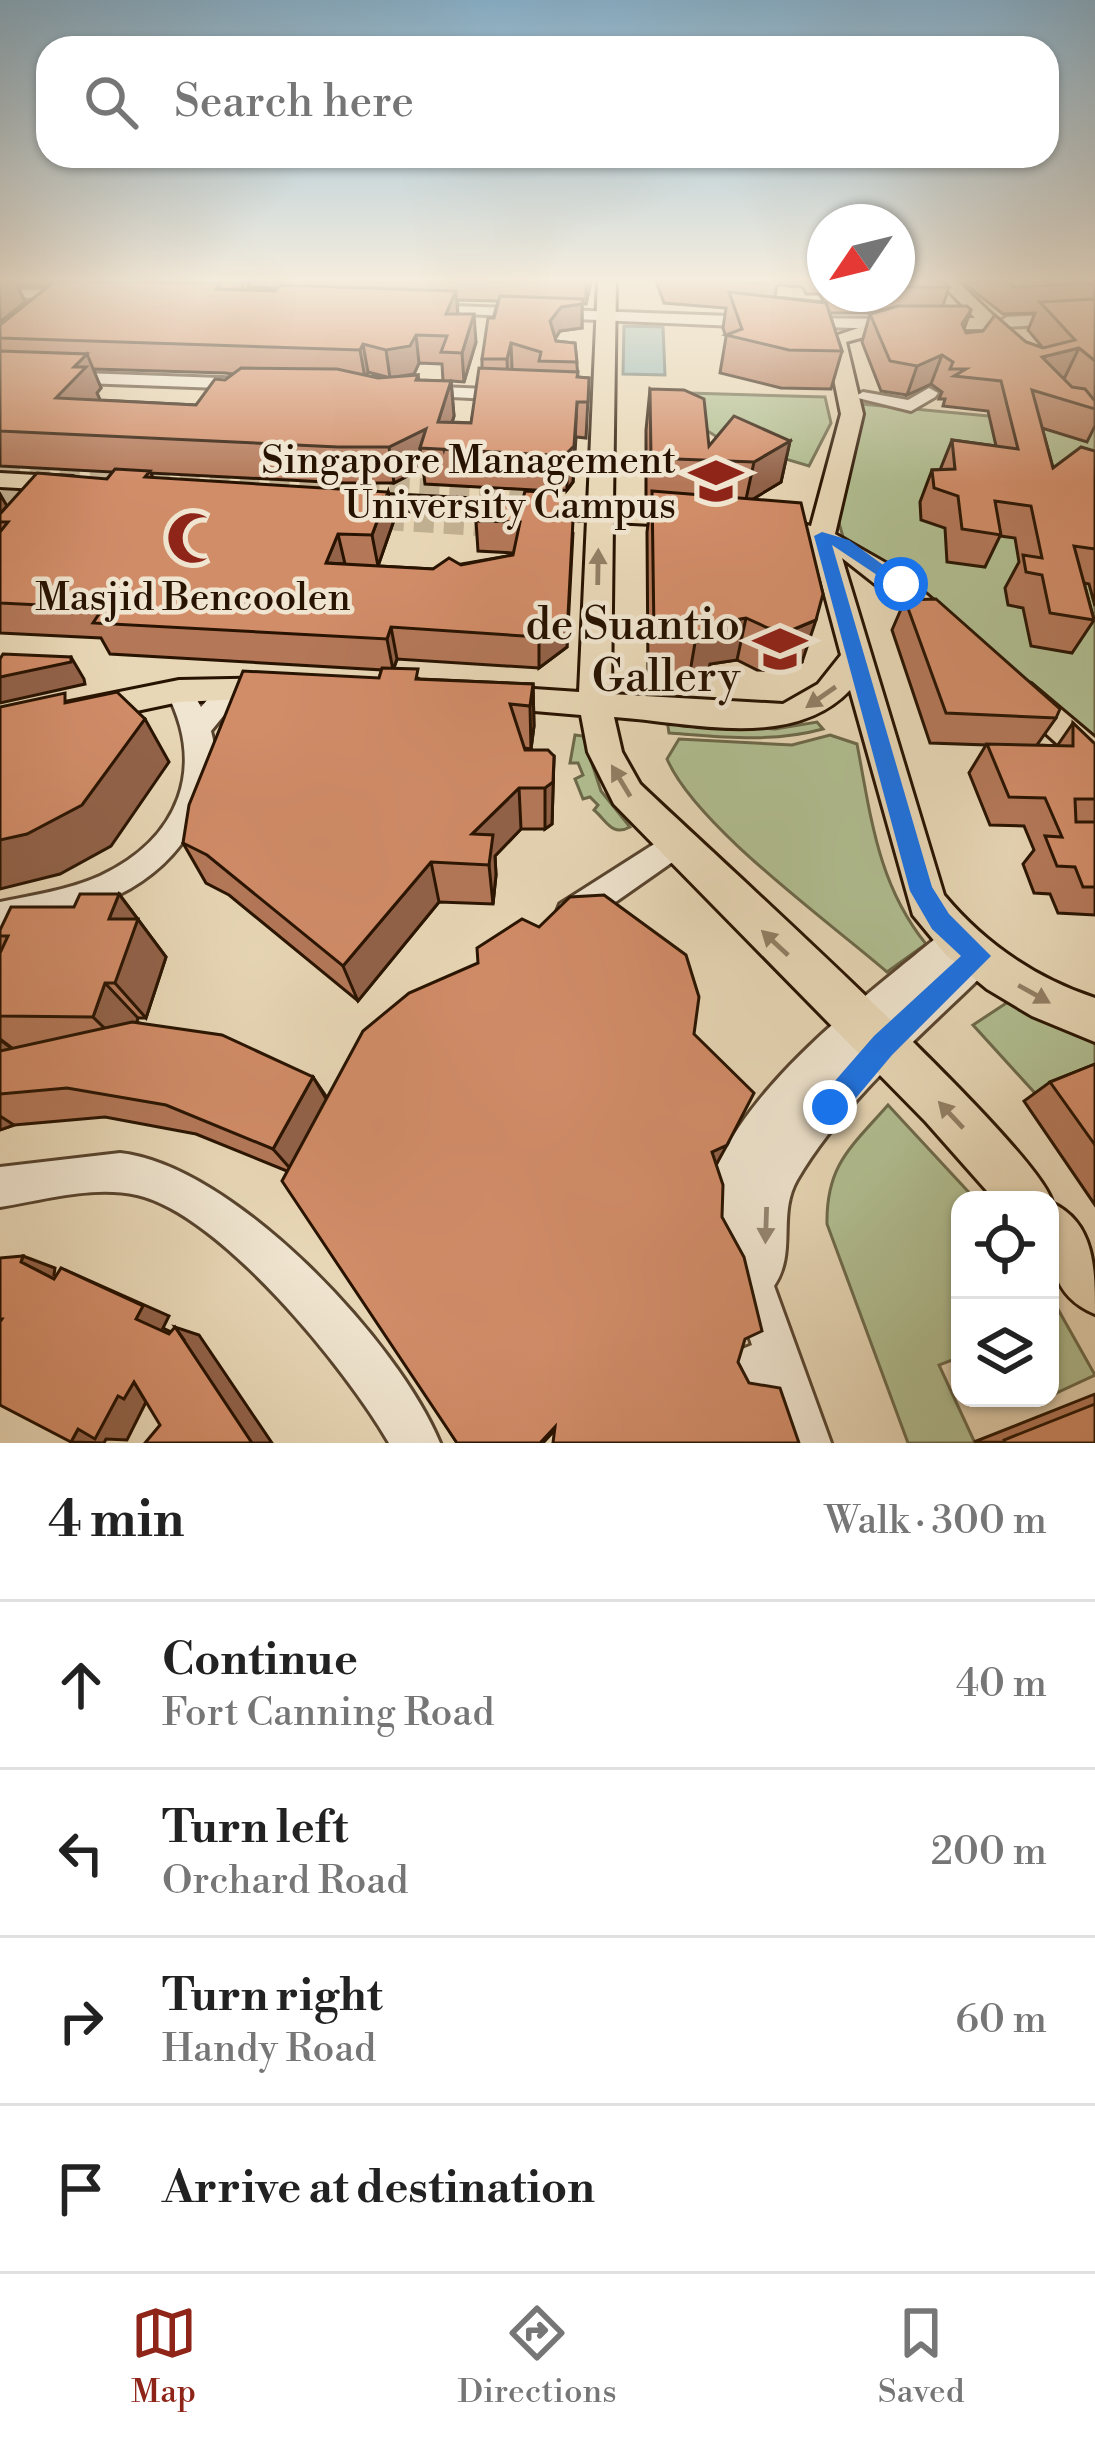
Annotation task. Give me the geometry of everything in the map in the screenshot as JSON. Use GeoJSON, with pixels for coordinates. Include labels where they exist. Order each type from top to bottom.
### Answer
{"type":"FeatureCollection","features":[{"type":"Feature","properties":{"kind":"main road"},"geometry":{"type":"LineString","coordinates":[[599,348],[591,398],[598,500],[596,705],[604,752],[626,794],[673,845],[872,1034],[1020,1191]]}},
{"type":"Feature","properties":{"kind":"main road"},"geometry":{"type":"LineString","coordinates":[[838,348],[853,414],[822,536],[921,891],[969,947],[1044,1000],[1095,1020]]}},
{"type":"Feature","properties":{"kind":"main road"},"geometry":{"type":"LineString","coordinates":[[0,480],[97,486]]}},
{"type":"Feature","properties":{"kind":"main road"},"geometry":{"type":"LineString","coordinates":[[317,498],[490,508],[598,500],[822,536],[865,557],[1095,758]]}},
{"type":"Feature","properties":{"kind":"main road"},"geometry":{"type":"LineString","coordinates":[[831,574],[847,569],[872,574],[939,618]]}},
{"type":"Feature","properties":{"kind":"main road"},"geometry":{"type":"LineString","coordinates":[[465,697],[786,716],[819,703],[836,687],[858,652]]}},
{"type":"Feature","properties":{"kind":"main road"},"geometry":{"type":"LineString","coordinates":[[0,728],[179,691],[323,689]]}},
{"type":"Feature","properties":{"kind":"main road"},"geometry":{"type":"LineString","coordinates":[[1059,1240],[1095,1287]]}},
{"type":"Feature","properties":{"kind":"street"},"geometry":{"type":"LineString","coordinates":[[0,375],[269,385]]}},
{"type":"Feature","properties":{"kind":"street"},"geometry":{"type":"LineString","coordinates":[[388,390],[526,395]]}},
{"type":"Feature","properties":{"kind":"street"},"geometry":{"type":"LineString","coordinates":[[863,397],[911,406],[929,393]]}},
{"type":"Feature","properties":{"kind":"street"},"geometry":{"type":"LineString","coordinates":[[24,507],[45,483]]}},
{"type":"Feature","properties":{"kind":"street"},"geometry":{"type":"LineString","coordinates":[[200,726],[232,688]]}},
{"type":"Feature","properties":{"kind":"street"},"geometry":{"type":"LineString","coordinates":[[0,917],[88,896],[147,867],[178,830],[194,795],[202,753],[200,726],[179,691]]}},
{"type":"Feature","properties":{"kind":"street"},"geometry":{"type":"LineString","coordinates":[[538,937],[673,845]]}},
{"type":"Feature","properties":{"kind":"street"},"geometry":{"type":"LineString","coordinates":[[808,1443],[758,1366],[751,1282],[766,1260],[763,1212],[783,1166],[872,1034],[969,947]]}},
{"type":"Feature","properties":{"kind":"street"},"geometry":{"type":"LineString","coordinates":[[0,1187],[92,1173],[141,1175],[181,1191],[277,1262],[416,1443]]}},
{"type":"Feature","properties":{"kind":"green space"},"geometry":{"type":"Polygon","coordinates":[[[688,393],[825,397],[831,423],[809,466],[722,440],[706,430],[688,393]]]}},
{"type":"Feature","properties":{"kind":"green space"},"geometry":{"type":"Polygon","coordinates":[[[861,404],[1095,426],[1095,744],[895,570],[843,537],[837,516],[861,404]]]}},
{"type":"Feature","properties":{"kind":"green space"},"geometry":{"type":"Polygon","coordinates":[[[667,720],[775,729],[817,722],[823,729],[785,736],[728,737],[669,733],[667,720]]]}},
{"type":"Feature","properties":{"kind":"green space"},"geometry":{"type":"Polygon","coordinates":[[[575,735],[583,736],[601,791],[630,827],[614,829],[594,810],[598,805],[590,797],[583,799],[575,779],[583,775],[578,763],[570,763],[575,735]]]}},
{"type":"Feature","properties":{"kind":"green space"},"geometry":{"type":"Polygon","coordinates":[[[830,735],[857,744],[887,874],[926,944],[887,972],[734,842],[682,785],[667,759],[679,739],[792,745],[830,735]]]}},
{"type":"Feature","properties":{"kind":"green space"},"geometry":{"type":"Polygon","coordinates":[[[1014,998],[1075,1035],[1095,1039],[1095,1159],[973,1025],[1014,998]]]}},
{"type":"Feature","properties":{"kind":"green space"},"geometry":{"type":"Polygon","coordinates":[[[888,1105],[968,1191],[951,1191],[951,1360],[939,1365],[951,1391],[951,1407],[958,1407],[975,1443],[908,1443],[827,1224],[831,1186],[852,1146],[888,1105]]]}},
{"type":"Feature","properties":{"kind":"green space"},"geometry":{"type":"Polygon","coordinates":[[[1059,1311],[1095,1375],[1059,1392],[1059,1311]]]}},
{"type":"Feature","properties":{"kind":"water"},"geometry":{"type":"Polygon","coordinates":[[[624,348],[664,348],[665,375],[623,374],[624,348]]]}},
{"type":"Feature","properties":{"kind":"building"},"geometry":{"type":"Polygon","coordinates":[[[484,348],[510,348],[507,359],[482,359],[484,348]]]}},
{"type":"Feature","properties":{"kind":"building"},"geometry":{"type":"Polygon","coordinates":[[[529,348],[576,348],[577,362],[539,361],[541,352],[529,348]]]}},
{"type":"Feature","properties":{"kind":"building"},"geometry":{"type":"Polygon","coordinates":[[[782,348],[841,348],[789,350],[782,348]]]}},
{"type":"Feature","properties":{"kind":"building"},"geometry":{"type":"Polygon","coordinates":[[[885,348],[1078,348],[1042,357],[1072,387],[1085,389],[1095,409],[1032,390],[1053,468],[1081,447],[1095,451],[1095,549],[1074,546],[1094,620],[1050,613],[1042,575],[1026,572],[1023,555],[1042,558],[1031,506],[995,501],[1001,535],[962,529],[958,496],[934,488],[932,470],[955,469],[952,440],[1018,449],[1001,381],[954,376],[966,369],[950,369],[953,362],[942,355],[917,366],[890,361],[885,348]]]}},
{"type":"Feature","properties":{"kind":"building"},"geometry":{"type":"Polygon","coordinates":[[[1079,348],[1095,348],[1095,361],[1079,348]]]}},
{"type":"Feature","properties":{"kind":"building"},"geometry":{"type":"Polygon","coordinates":[[[0,351],[87,354],[74,367],[86,367],[56,398],[196,405],[215,379],[225,380],[241,368],[337,369],[378,378],[418,375],[416,380],[451,381],[438,422],[471,423],[479,368],[578,372],[577,377],[589,378],[588,402],[577,402],[574,446],[567,453],[551,455],[420,448],[426,429],[389,447],[0,431],[0,351]]]}},
{"type":"Feature","properties":{"kind":"building"},"geometry":{"type":"Polygon","coordinates":[[[650,389],[684,390],[704,399],[709,446],[734,416],[790,441],[754,462],[651,458],[650,389]]]}},
{"type":"Feature","properties":{"kind":"building"},"geometry":{"type":"Polygon","coordinates":[[[115,469],[150,471],[145,477],[388,492],[372,535],[338,534],[326,563],[433,569],[449,558],[461,565],[513,555],[520,522],[476,521],[480,502],[489,497],[523,499],[525,491],[559,493],[558,500],[574,501],[568,616],[539,637],[391,627],[387,639],[93,623],[103,608],[0,603],[0,532],[8,522],[0,522],[0,514],[37,473],[107,479],[115,469]]]}},
{"type":"Feature","properties":{"kind":"building"},"geometry":{"type":"Polygon","coordinates":[[[652,491],[801,503],[823,594],[816,620],[792,630],[768,628],[746,618],[716,623],[716,633],[696,637],[654,633],[652,491]]]}},
{"type":"Feature","properties":{"kind":"building"},"geometry":{"type":"Polygon","coordinates":[[[936,599],[1060,709],[1056,718],[946,713],[905,600],[936,599]]]}},
{"type":"Feature","properties":{"kind":"building"},"geometry":{"type":"Polygon","coordinates":[[[3,654],[71,657],[71,662],[0,677],[3,654]]]}},
{"type":"Feature","properties":{"kind":"building"},"geometry":{"type":"Polygon","coordinates":[[[382,668],[418,669],[416,679],[533,684],[530,706],[510,704],[525,750],[548,750],[554,756],[553,782],[545,788],[519,788],[472,834],[493,835],[489,865],[431,862],[343,966],[207,855],[183,843],[189,805],[243,671],[379,678],[382,668]]]}},
{"type":"Feature","properties":{"kind":"building"},"geometry":{"type":"Polygon","coordinates":[[[117,692],[145,719],[82,805],[27,834],[0,840],[0,707],[65,693],[65,703],[117,692]]]}},
{"type":"Feature","properties":{"kind":"building"},"geometry":{"type":"Polygon","coordinates":[[[1073,723],[1095,744],[1095,799],[1075,799],[1076,822],[1095,822],[1095,887],[1083,887],[1075,867],[1057,866],[1045,836],[1062,837],[1045,798],[1009,797],[987,744],[1073,746],[1073,723]]]}},
{"type":"Feature","properties":{"kind":"building"},"geometry":{"type":"Polygon","coordinates":[[[80,894],[119,894],[109,919],[138,919],[115,983],[105,983],[93,1017],[0,1016],[0,953],[8,936],[0,936],[0,930],[11,907],[74,907],[80,894]]]}},
{"type":"Feature","properties":{"kind":"building"},"geometry":{"type":"Polygon","coordinates":[[[604,895],[686,955],[699,997],[694,1034],[754,1093],[727,1145],[712,1152],[723,1185],[722,1217],[744,1257],[762,1331],[745,1339],[738,1362],[749,1383],[780,1388],[799,1443],[553,1443],[555,1427],[540,1443],[457,1443],[282,1181],[363,1031],[409,993],[478,963],[477,948],[522,919],[539,927],[570,897],[604,895]]]}},
{"type":"Feature","properties":{"kind":"building"},"geometry":{"type":"Polygon","coordinates":[[[132,1022],[222,1035],[313,1077],[273,1149],[166,1105],[67,1088],[0,1094],[0,1051],[132,1022]]]}},
{"type":"Feature","properties":{"kind":"building"},"geometry":{"type":"Polygon","coordinates":[[[1095,1064],[1095,1145],[1050,1082],[1095,1064]]]}},
{"type":"Feature","properties":{"kind":"building"},"geometry":{"type":"Polygon","coordinates":[[[23,1256],[21,1262],[54,1279],[61,1268],[143,1306],[136,1319],[169,1334],[175,1327],[252,1443],[145,1443],[160,1425],[134,1382],[124,1399],[118,1396],[95,1439],[78,1429],[71,1442],[0,1405],[0,1258],[23,1256]]]}},
{"type":"Feature","properties":{"kind":"building"},"geometry":{"type":"Polygon","coordinates":[[[1095,1404],[1095,1443],[1005,1443],[1004,1440],[1095,1404]]]}},
{"type":"Feature","properties":{"kind":"tunnel"},"geometry":{"type":"LineString","coordinates":[[0,467],[533,494],[524,529],[355,518]]}},
{"type":"Feature","properties":{"kind":"tunnel"},"geometry":{"type":"LineString","coordinates":[[0,497],[47,501]]}},
{"type":"Feature","properties":{"kind":"place","name":"Singapore Management University Campus"},"geometry":{"type":"Point","coordinates":[716,481]}},
{"type":"Feature","properties":{"kind":"place","name":"Masjid Bencoolen"},"geometry":{"type":"Point","coordinates":[193,538]}},
{"type":"Feature","properties":{"kind":"place","name":"de Suantio Gallery"},"geometry":{"type":"Point","coordinates":[780,649]}},
{"type":"Feature","properties":{"kind":"route"},"geometry":{"type":"LineString","coordinates":[[830,1107],[883,1046],[979,956],[940,921],[921,891],[822,536],[865,557],[901,584]]}}]}
